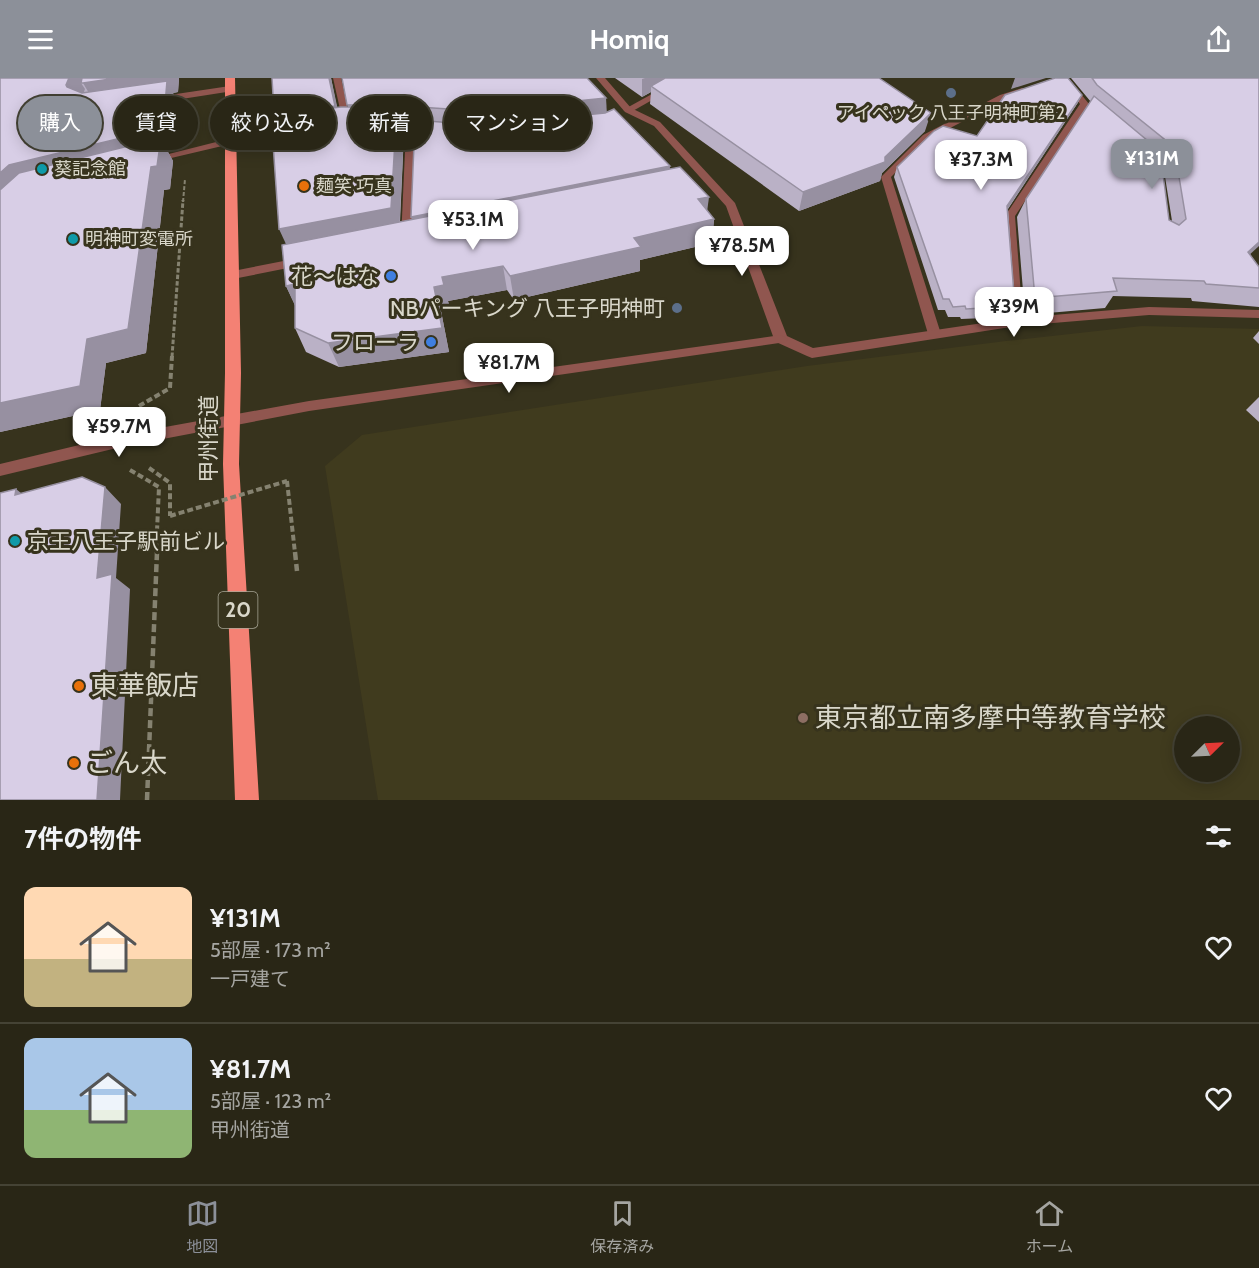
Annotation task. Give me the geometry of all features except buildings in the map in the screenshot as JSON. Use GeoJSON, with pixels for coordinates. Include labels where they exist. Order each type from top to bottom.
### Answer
{"type":"FeatureCollection","features":[{"type":"Feature","properties":{"kind":"highway","name":"甲州街道"},"geometry":{"type":"LineString","coordinates":[[232,150],[233,419],[231,464],[247,800]]}},
{"type":"Feature","properties":{"kind":"street"},"geometry":{"type":"LineString","coordinates":[[337,78],[348,124]]}},
{"type":"Feature","properties":{"kind":"street"},"geometry":{"type":"LineString","coordinates":[[600,78],[624,112],[657,124],[701,180],[731,205],[781,339]]}},
{"type":"Feature","properties":{"kind":"street"},"geometry":{"type":"LineString","coordinates":[[624,112],[687,78]]}},
{"type":"Feature","properties":{"kind":"street"},"geometry":{"type":"LineString","coordinates":[[1059,79],[1094,112]]}},
{"type":"Feature","properties":{"kind":"street"},"geometry":{"type":"LineString","coordinates":[[172,96],[230,83]]}},
{"type":"Feature","properties":{"kind":"street"},"geometry":{"type":"LineString","coordinates":[[934,334],[886,177],[926,137],[1004,97],[1033,88]]}},
{"type":"Feature","properties":{"kind":"street"},"geometry":{"type":"LineString","coordinates":[[1017,322],[1010,216],[1084,105]]}},
{"type":"Feature","properties":{"kind":"street"},"geometry":{"type":"LineString","coordinates":[[338,129],[348,128]]}},
{"type":"Feature","properties":{"kind":"street"},"geometry":{"type":"LineString","coordinates":[[143,162],[210,146]]}},
{"type":"Feature","properties":{"kind":"street"},"geometry":{"type":"LineString","coordinates":[[407,241],[410,150]]}},
{"type":"Feature","properties":{"kind":"street"},"geometry":{"type":"LineString","coordinates":[[233,275],[316,258]]}},
{"type":"Feature","properties":{"kind":"street"},"geometry":{"type":"LineString","coordinates":[[0,470],[122,441],[309,406],[781,339],[812,352],[1017,322],[1149,311],[1259,314]]}},
{"type":"Feature","properties":{"kind":"path"},"geometry":{"type":"LineString","coordinates":[[134,409],[170,388],[186,168]]}},
{"type":"Feature","properties":{"kind":"path"},"geometry":{"type":"LineString","coordinates":[[149,468],[170,483],[170,516],[287,481],[297,571]]}},
{"type":"Feature","properties":{"kind":"path"},"geometry":{"type":"LineString","coordinates":[[147,800],[159,487]]}},
{"type":"Feature","properties":{"kind":"shaded area"},"geometry":{"type":"Polygon","coordinates":[[[1142,326],[1259,329],[1259,800],[378,800],[325,466],[362,435],[807,366],[1142,326]]]}},
{"type":"Feature","properties":{"kind":"place","name":"アイペック 八王子明神町第2"},"geometry":{"type":"Point","coordinates":[951,93]}},
{"type":"Feature","properties":{"kind":"place","name":"葵記念館"},"geometry":{"type":"Point","coordinates":[42,169]}},
{"type":"Feature","properties":{"kind":"place","name":"麺笑 巧真"},"geometry":{"type":"Point","coordinates":[304,186]}},
{"type":"Feature","properties":{"kind":"place","name":"明神町変電所"},"geometry":{"type":"Point","coordinates":[73,239]}},
{"type":"Feature","properties":{"kind":"place","name":"花～はな"},"geometry":{"type":"Point","coordinates":[391,276]}},
{"type":"Feature","properties":{"kind":"place","name":"NBパーキング 八王子明神町"},"geometry":{"type":"Point","coordinates":[677,308]}},
{"type":"Feature","properties":{"kind":"place","name":"フローラ"},"geometry":{"type":"Point","coordinates":[431,342]}},
{"type":"Feature","properties":{"kind":"place","name":"京王八王子駅前ビル"},"geometry":{"type":"Point","coordinates":[15,541]}},
{"type":"Feature","properties":{"kind":"place","name":"東華飯店"},"geometry":{"type":"Point","coordinates":[79,686]}},
{"type":"Feature","properties":{"kind":"place","name":"東京都立南多摩中等教育学校"},"geometry":{"type":"Point","coordinates":[803,718]}},
{"type":"Feature","properties":{"kind":"place","name":"ごん太"},"geometry":{"type":"Point","coordinates":[74,763]}}]}
